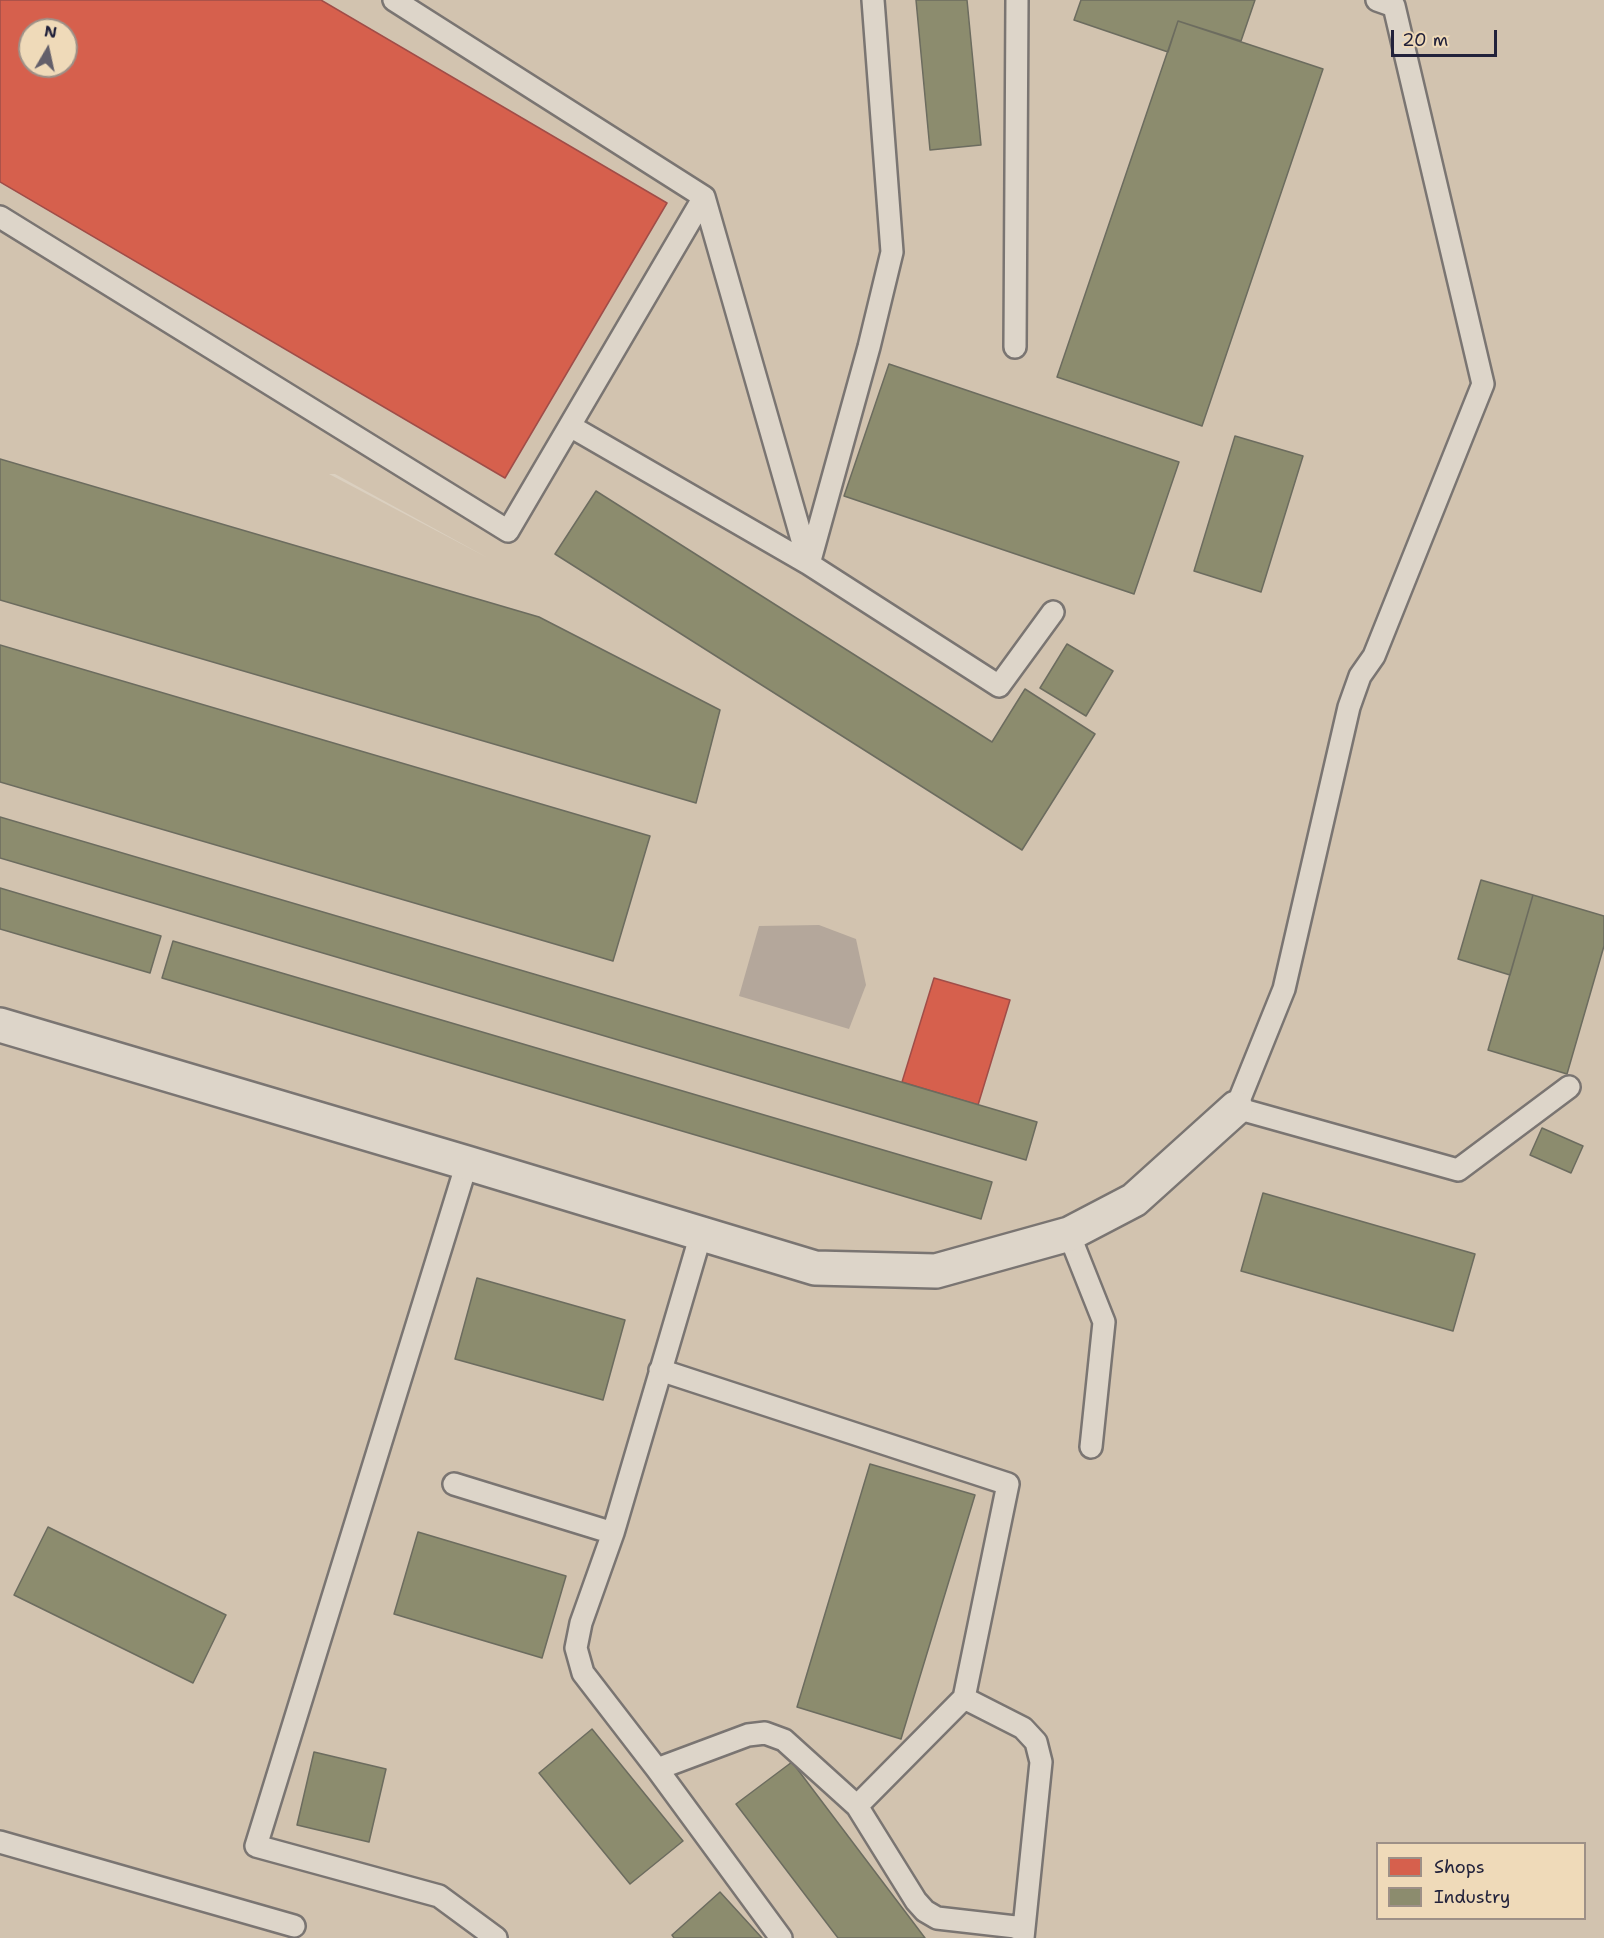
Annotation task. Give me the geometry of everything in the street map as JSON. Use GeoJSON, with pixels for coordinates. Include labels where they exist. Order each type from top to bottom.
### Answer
{"type":"FeatureCollection","features":[{"type":"Feature","properties":{"kind":"street"},"geometry":{"type":"LineString","coordinates":[[0,1025],[815,1268],[936,1271],[1069,1234],[1134,1200],[1236,1108]]}},
{"type":"Feature","properties":{"kind":"lane"},"geometry":{"type":"LineString","coordinates":[[394,0],[704,197],[809,564]]}},
{"type":"Feature","properties":{"kind":"lane"},"geometry":{"type":"LineString","coordinates":[[809,564],[869,347],[892,252],[873,0]]}},
{"type":"Feature","properties":{"kind":"lane"},"geometry":{"type":"LineString","coordinates":[[1015,347],[1017,0]]}},
{"type":"Feature","properties":{"kind":"lane"},"geometry":{"type":"LineString","coordinates":[[1377,0],[1394,6],[1484,384],[1374,656],[1360,676],[1349,707],[1284,989],[1236,1108],[1458,1170],[1569,1086]]}},
{"type":"Feature","properties":{"kind":"lane"},"geometry":{"type":"LineString","coordinates":[[0,217],[508,531],[704,197]]}},
{"type":"Feature","properties":{"kind":"lane"},"geometry":{"type":"LineString","coordinates":[[570,426],[809,564],[999,686],[1053,612]]}},
{"type":"Feature","properties":{"kind":"lane"},"geometry":{"type":"LineString","coordinates":[[467,1163],[256,1846],[439,1896],[496,1938]]}},
{"type":"Feature","properties":{"kind":"lane"},"geometry":{"type":"LineString","coordinates":[[701,1234],[613,1533],[581,1623],[576,1648],[583,1673],[657,1769],[781,1938]]}},
{"type":"Feature","properties":{"kind":"lane"},"geometry":{"type":"LineString","coordinates":[[1069,1234],[1104,1322],[1090,1447]]}},
{"type":"Feature","properties":{"kind":"lane"},"geometry":{"type":"LineString","coordinates":[[660,1370],[1008,1484],[964,1698],[857,1806]]}},
{"type":"Feature","properties":{"kind":"lane"},"geometry":{"type":"LineString","coordinates":[[454,1484],[613,1533]]}},
{"type":"Feature","properties":{"kind":"lane"},"geometry":{"type":"LineString","coordinates":[[657,1769],[748,1735],[765,1733],[784,1740],[857,1806],[916,1901],[926,1911],[937,1918],[1023,1933],[1041,1762],[1036,1742],[1023,1728],[964,1698]]}},
{"type":"Feature","properties":{"kind":"lane"},"geometry":{"type":"LineString","coordinates":[[0,1842],[294,1926]]}},
{"type":"Feature","properties":{"kind":"shaded area"},"geometry":{"type":"Polygon","coordinates":[[[0,0],[1604,0],[1604,1938],[0,1938],[0,0]],[[329,474],[488,558],[335,474],[329,474]]]}},
{"type":"Feature","properties":{"kind":"shaded area"},"geometry":{"type":"Polygon","coordinates":[[[819,925],[856,939],[866,985],[849,1029],[739,996],[759,926],[819,925]]]}},
{"type":"Feature","properties":{"kind":"building: Shops"},"geometry":{"type":"Polygon","coordinates":[[[0,0],[321,0],[667,203],[505,478],[0,182],[0,0]]]}},
{"type":"Feature","properties":{"kind":"building: Shops"},"geometry":{"type":"Polygon","coordinates":[[[934,978],[1010,1000],[978,1105],[902,1082],[934,978]]]}},
{"type":"Feature","properties":{"kind":"building: Industry"},"geometry":{"type":"Polygon","coordinates":[[[916,0],[967,0],[981,145],[930,150],[916,0]]]}},
{"type":"Feature","properties":{"kind":"building: Industry"},"geometry":{"type":"Polygon","coordinates":[[[1081,0],[1255,0],[1241,41],[1178,21],[1168,52],[1074,20],[1081,0]]]}},
{"type":"Feature","properties":{"kind":"building: Industry"},"geometry":{"type":"Polygon","coordinates":[[[1178,21],[1323,69],[1202,426],[1057,377],[1178,21]]]}},
{"type":"Feature","properties":{"kind":"building: Industry"},"geometry":{"type":"Polygon","coordinates":[[[889,364],[1179,462],[1134,594],[844,496],[889,364]]]}},
{"type":"Feature","properties":{"kind":"building: Industry"},"geometry":{"type":"Polygon","coordinates":[[[1235,436],[1303,456],[1261,592],[1194,571],[1235,436]]]}},
{"type":"Feature","properties":{"kind":"building: Industry"},"geometry":{"type":"Polygon","coordinates":[[[0,459],[539,617],[720,710],[696,803],[0,600],[0,459]]]}},
{"type":"Feature","properties":{"kind":"building: Industry"},"geometry":{"type":"Polygon","coordinates":[[[596,491],[992,742],[1025,689],[1095,734],[1022,850],[555,554],[596,491]]]}},
{"type":"Feature","properties":{"kind":"building: Industry"},"geometry":{"type":"Polygon","coordinates":[[[1067,644],[1113,671],[1086,716],[1040,688],[1067,644]]]}},
{"type":"Feature","properties":{"kind":"building: Industry"},"geometry":{"type":"Polygon","coordinates":[[[0,645],[650,836],[613,961],[0,782],[0,645]]]}},
{"type":"Feature","properties":{"kind":"building: Industry"},"geometry":{"type":"Polygon","coordinates":[[[0,817],[1037,1122],[1026,1160],[0,858],[0,817]]]}},
{"type":"Feature","properties":{"kind":"building: Industry"},"geometry":{"type":"Polygon","coordinates":[[[1481,880],[1533,895],[1510,975],[1458,959],[1481,880]]]}},
{"type":"Feature","properties":{"kind":"building: Industry"},"geometry":{"type":"Polygon","coordinates":[[[0,888],[161,936],[150,973],[0,929],[0,888]]]}},
{"type":"Feature","properties":{"kind":"building: Industry"},"geometry":{"type":"Polygon","coordinates":[[[1533,895],[1604,916],[1604,946],[1567,1074],[1488,1050],[1533,895]]]}},
{"type":"Feature","properties":{"kind":"building: Industry"},"geometry":{"type":"Polygon","coordinates":[[[173,941],[992,1182],[981,1219],[162,978],[173,941]]]}},
{"type":"Feature","properties":{"kind":"building: Industry"},"geometry":{"type":"Polygon","coordinates":[[[1542,1128],[1583,1146],[1571,1173],[1530,1155],[1542,1128]]]}},
{"type":"Feature","properties":{"kind":"building: Industry"},"geometry":{"type":"Polygon","coordinates":[[[1263,1193],[1475,1254],[1453,1331],[1241,1271],[1263,1193]]]}},
{"type":"Feature","properties":{"kind":"building: Industry"},"geometry":{"type":"Polygon","coordinates":[[[477,1278],[625,1320],[603,1400],[455,1359],[477,1278]]]}},
{"type":"Feature","properties":{"kind":"building: Industry"},"geometry":{"type":"Polygon","coordinates":[[[870,1464],[975,1495],[901,1739],[797,1707],[870,1464]]]}},
{"type":"Feature","properties":{"kind":"building: Industry"},"geometry":{"type":"Polygon","coordinates":[[[48,1527],[226,1615],[193,1683],[14,1595],[48,1527]]]}},
{"type":"Feature","properties":{"kind":"building: Industry"},"geometry":{"type":"Polygon","coordinates":[[[418,1532],[566,1576],[542,1658],[394,1614],[418,1532]]]}},
{"type":"Feature","properties":{"kind":"building: Industry"},"geometry":{"type":"Polygon","coordinates":[[[592,1729],[683,1841],[630,1884],[539,1773],[592,1729]]]}},
{"type":"Feature","properties":{"kind":"building: Industry"},"geometry":{"type":"Polygon","coordinates":[[[314,1752],[386,1769],[369,1842],[297,1825],[314,1752]]]}},
{"type":"Feature","properties":{"kind":"building: Industry"},"geometry":{"type":"Polygon","coordinates":[[[792,1762],[925,1938],[838,1938],[736,1804],[792,1762]]]}},
{"type":"Feature","properties":{"kind":"building: Industry"},"geometry":{"type":"Polygon","coordinates":[[[720,1892],[762,1938],[674,1938],[672,1935],[720,1892]]]}}]}
